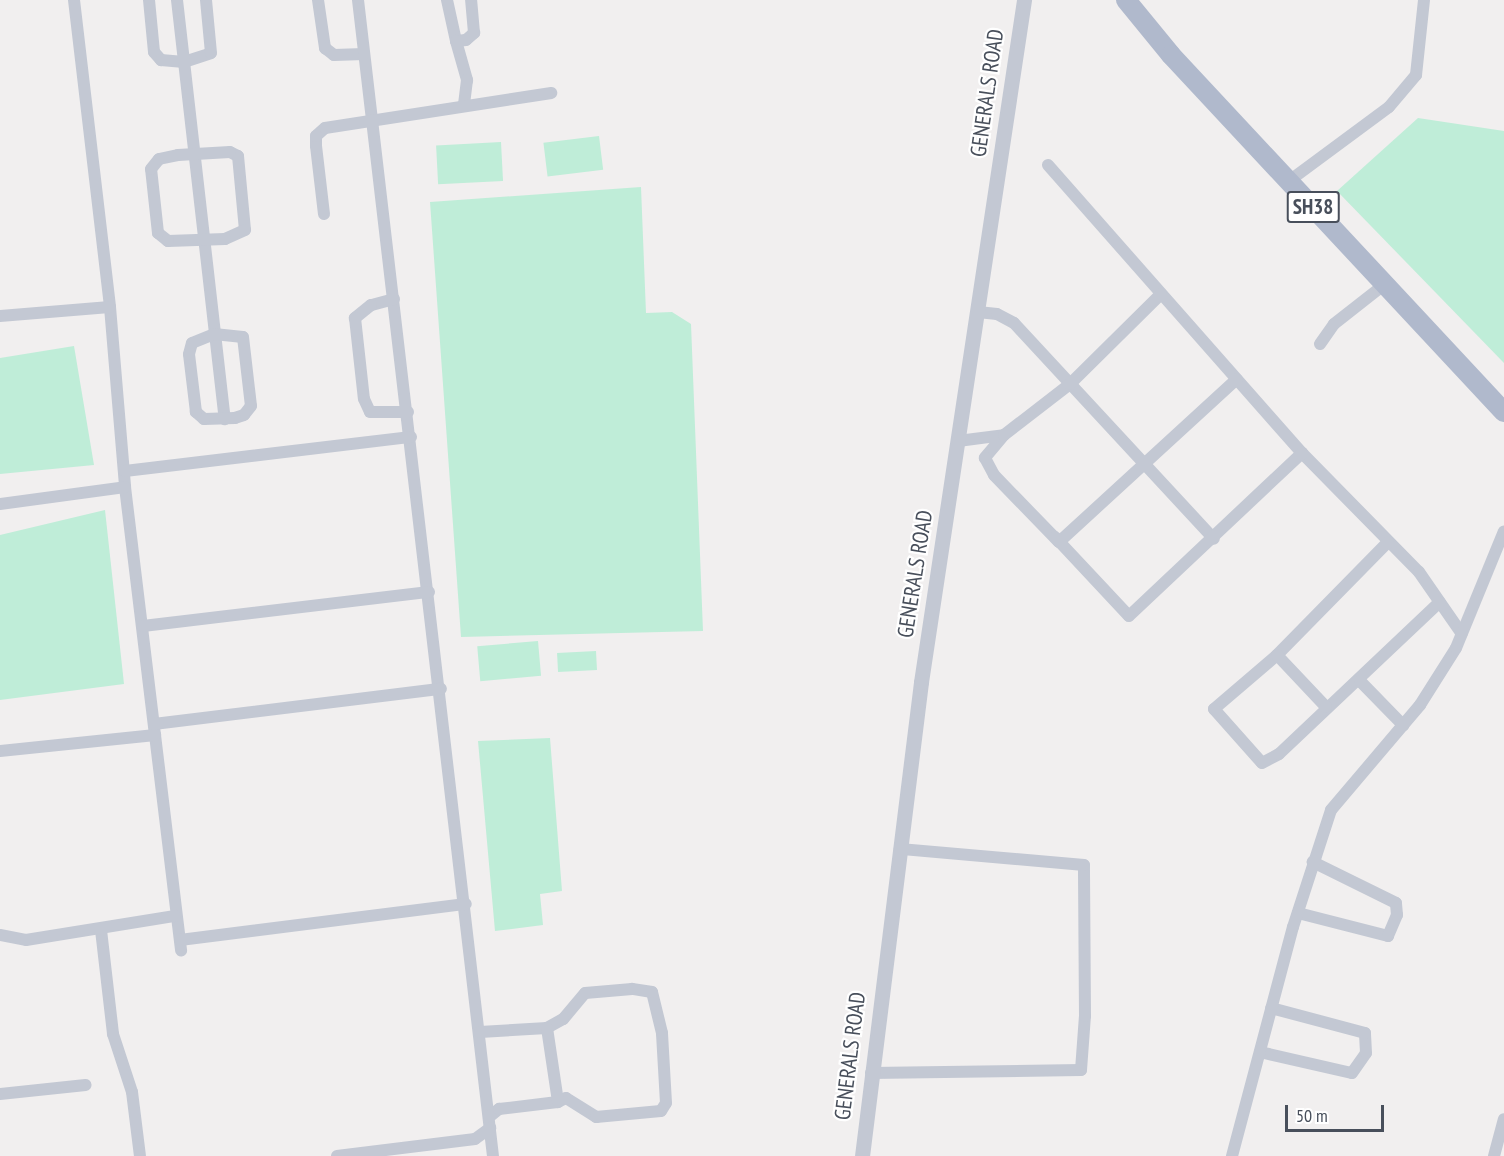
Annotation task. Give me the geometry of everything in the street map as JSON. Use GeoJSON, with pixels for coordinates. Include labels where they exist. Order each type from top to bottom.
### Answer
{"type":"FeatureCollection","features":[{"type":"Feature","properties":{"kind":"main road","name":"SH38"},"geometry":{"type":"LineString","coordinates":[[1126,0],[1289,181],[1504,412]]}},
{"type":"Feature","properties":{"kind":"street"},"geometry":{"type":"LineString","coordinates":[[74,0],[110,307],[125,487],[180,946],[466,904]]}},
{"type":"Feature","properties":{"kind":"street"},"geometry":{"type":"LineString","coordinates":[[149,0],[154,52],[161,60],[184,62],[211,53],[206,0]]}},
{"type":"Feature","properties":{"kind":"street"},"geometry":{"type":"LineString","coordinates":[[177,0],[225,418]]}},
{"type":"Feature","properties":{"kind":"street"},"geometry":{"type":"LineString","coordinates":[[318,0],[325,48],[334,55],[364,54]]}},
{"type":"Feature","properties":{"kind":"street"},"geometry":{"type":"LineString","coordinates":[[358,0],[441,689],[494,1156]]}},
{"type":"Feature","properties":{"kind":"street"},"geometry":{"type":"LineString","coordinates":[[447,0],[467,80],[464,106]]}},
{"type":"Feature","properties":{"kind":"street"},"geometry":{"type":"LineString","coordinates":[[456,40],[466,40],[474,33],[471,0]]}},
{"type":"Feature","properties":{"kind":"street","name":"GENERALS ROAD"},"geometry":{"type":"LineString","coordinates":[[862,1156],[900,849],[1024,0]]}},
{"type":"Feature","properties":{"kind":"street"},"geometry":{"type":"LineString","coordinates":[[1289,181],[1389,108],[1416,75],[1424,0]]}},
{"type":"Feature","properties":{"kind":"street"},"geometry":{"type":"LineString","coordinates":[[324,214],[316,136],[325,128],[372,118],[551,93]]}},
{"type":"Feature","properties":{"kind":"street"},"geometry":{"type":"LineString","coordinates":[[230,152],[238,156],[245,230],[225,239],[168,242],[158,233],[151,169],[159,159],[194,153],[230,152]]}},
{"type":"Feature","properties":{"kind":"street"},"geometry":{"type":"LineString","coordinates":[[1048,165],[1302,453],[1419,572],[1462,634]]}},
{"type":"Feature","properties":{"kind":"street"},"geometry":{"type":"LineString","coordinates":[[1320,344],[1334,324],[1385,284]]}},
{"type":"Feature","properties":{"kind":"street"},"geometry":{"type":"LineString","coordinates":[[1161,294],[1070,384],[1004,435],[985,458],[994,475],[1129,616],[1214,539],[1302,453]]}},
{"type":"Feature","properties":{"kind":"street"},"geometry":{"type":"LineString","coordinates":[[394,299],[371,304],[355,318],[364,399],[370,412],[408,412]]}},
{"type":"Feature","properties":{"kind":"street"},"geometry":{"type":"LineString","coordinates":[[0,315],[110,307]]}},
{"type":"Feature","properties":{"kind":"street"},"geometry":{"type":"LineString","coordinates":[[978,312],[997,314],[1014,323],[1214,539]]}},
{"type":"Feature","properties":{"kind":"street"},"geometry":{"type":"LineString","coordinates":[[214,334],[243,337],[251,406],[244,415],[204,419],[196,412],[189,354],[192,343],[214,334]]}},
{"type":"Feature","properties":{"kind":"street"},"geometry":{"type":"LineString","coordinates":[[1054,536],[1059,542],[1237,380]]}},
{"type":"Feature","properties":{"kind":"street"},"geometry":{"type":"LineString","coordinates":[[958,441],[1004,435]]}},
{"type":"Feature","properties":{"kind":"street"},"geometry":{"type":"LineString","coordinates":[[125,471],[411,437]]}},
{"type":"Feature","properties":{"kind":"street"},"geometry":{"type":"LineString","coordinates":[[0,504],[125,487]]}},
{"type":"Feature","properties":{"kind":"street"},"geometry":{"type":"LineString","coordinates":[[1232,1156],[1298,913],[1331,810],[1420,705],[1462,634],[1504,531]]}},
{"type":"Feature","properties":{"kind":"street"},"geometry":{"type":"LineString","coordinates":[[1388,542],[1277,654],[1214,709],[1262,763],[1279,754],[1326,707],[1360,681],[1440,602]]}},
{"type":"Feature","properties":{"kind":"street"},"geometry":{"type":"LineString","coordinates":[[143,626],[429,592]]}},
{"type":"Feature","properties":{"kind":"street"},"geometry":{"type":"LineString","coordinates":[[1277,654],[1326,707]]}},
{"type":"Feature","properties":{"kind":"street"},"geometry":{"type":"LineString","coordinates":[[1360,681],[1403,725]]}},
{"type":"Feature","properties":{"kind":"street"},"geometry":{"type":"LineString","coordinates":[[0,751],[441,689]]}},
{"type":"Feature","properties":{"kind":"street"},"geometry":{"type":"LineString","coordinates":[[871,1073],[1081,1070],[1085,1016],[1084,865],[900,849]]}},
{"type":"Feature","properties":{"kind":"street"},"geometry":{"type":"LineString","coordinates":[[1298,913],[1388,936],[1397,915],[1396,903],[1313,862]]}},
{"type":"Feature","properties":{"kind":"street"},"geometry":{"type":"LineString","coordinates":[[0,935],[26,940],[101,930],[175,916]]}},
{"type":"Feature","properties":{"kind":"street"},"geometry":{"type":"LineString","coordinates":[[101,930],[113,1034],[132,1092],[140,1156]]}},
{"type":"Feature","properties":{"kind":"street"},"geometry":{"type":"LineString","coordinates":[[337,1156],[430,1150],[475,1139],[499,1109],[558,1102],[566,1098],[596,1118],[661,1111],[666,1103],[656,998],[652,992],[632,989],[585,993],[563,1019],[548,1028],[480,1032]]}},
{"type":"Feature","properties":{"kind":"street"},"geometry":{"type":"LineString","coordinates":[[1260,1052],[1352,1073],[1366,1053],[1365,1033],[1271,1008]]}},
{"type":"Feature","properties":{"kind":"street"},"geometry":{"type":"LineString","coordinates":[[548,1028],[558,1102]]}},
{"type":"Feature","properties":{"kind":"street"},"geometry":{"type":"LineString","coordinates":[[0,1094],[86,1085]]}},
{"type":"Feature","properties":{"kind":"street"},"geometry":{"type":"LineString","coordinates":[[1494,1156],[1504,1119]]}},
{"type":"Feature","properties":{"kind":"green space"},"geometry":{"type":"Polygon","coordinates":[[[1418,118],[1504,131],[1504,363],[1337,191],[1418,118]]]}},
{"type":"Feature","properties":{"kind":"green space"},"geometry":{"type":"Polygon","coordinates":[[[599,136],[603,170],[548,177],[543,143],[599,136]]]}},
{"type":"Feature","properties":{"kind":"green space"},"geometry":{"type":"Polygon","coordinates":[[[501,142],[503,181],[438,184],[436,145],[501,142]]]}},
{"type":"Feature","properties":{"kind":"green space"},"geometry":{"type":"Polygon","coordinates":[[[641,187],[646,313],[672,312],[691,324],[703,631],[461,637],[430,202],[641,187]]]}},
{"type":"Feature","properties":{"kind":"green space"},"geometry":{"type":"Polygon","coordinates":[[[74,346],[94,465],[0,474],[0,358],[74,346]]]}},
{"type":"Feature","properties":{"kind":"green space"},"geometry":{"type":"Polygon","coordinates":[[[105,510],[124,684],[0,700],[0,535],[105,510]]]}},
{"type":"Feature","properties":{"kind":"green space"},"geometry":{"type":"Polygon","coordinates":[[[538,641],[541,676],[480,681],[477,646],[538,641]]]}},
{"type":"Feature","properties":{"kind":"green space"},"geometry":{"type":"Polygon","coordinates":[[[596,651],[597,670],[558,672],[557,653],[596,651]]]}},
{"type":"Feature","properties":{"kind":"green space"},"geometry":{"type":"Polygon","coordinates":[[[550,738],[562,891],[540,894],[543,925],[495,931],[478,741],[550,738]]]}}]}
